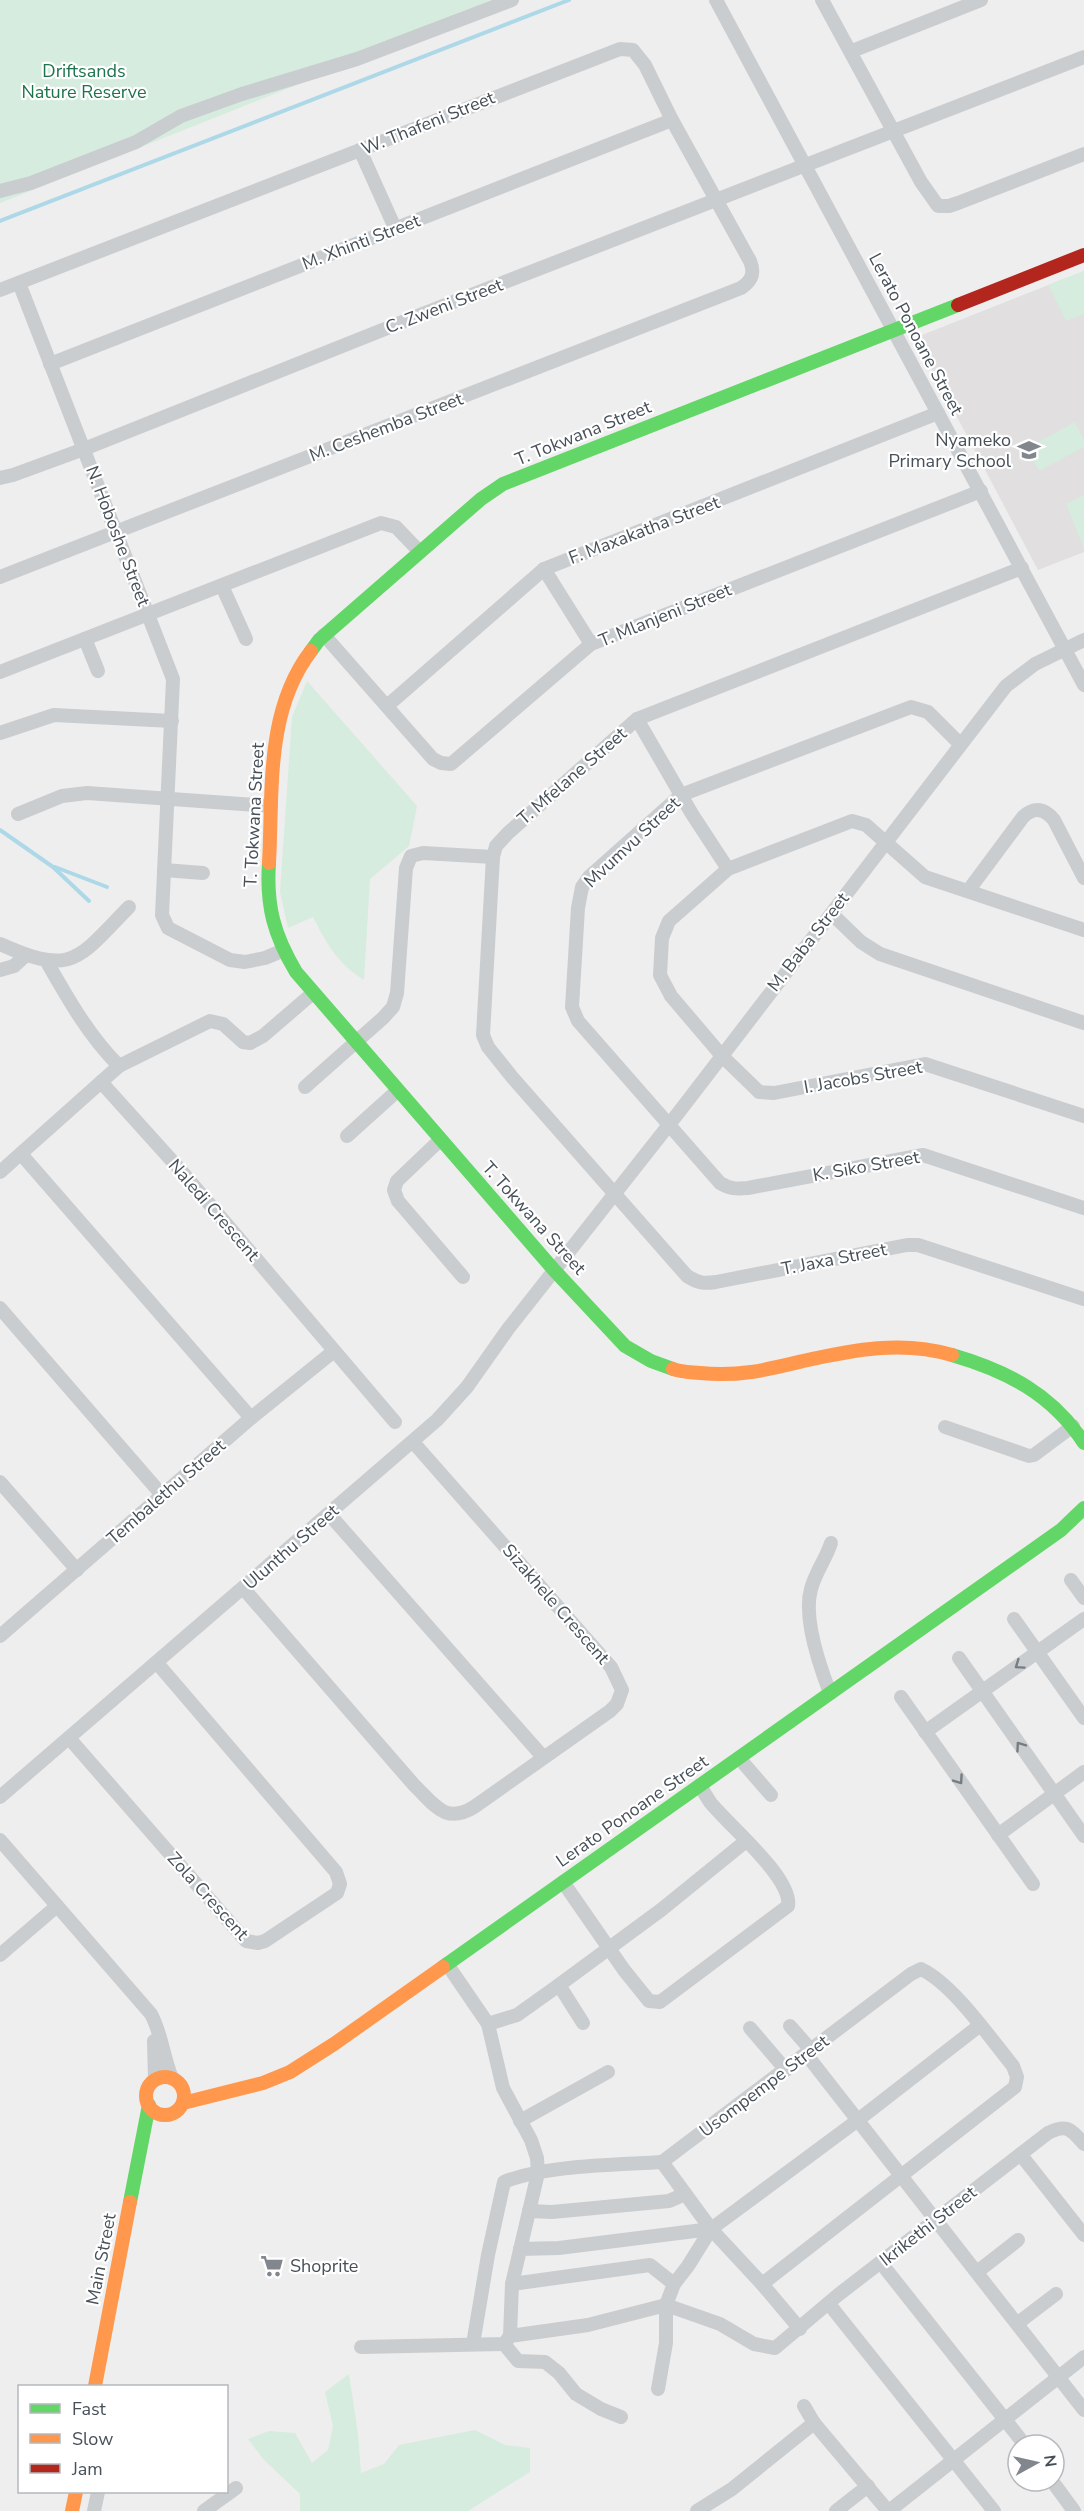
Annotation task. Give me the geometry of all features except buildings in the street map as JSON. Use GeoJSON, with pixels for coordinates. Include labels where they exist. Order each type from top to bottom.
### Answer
{"type":"FeatureCollection","features":[{"type":"Feature","properties":{"kind":"street"},"geometry":{"type":"LineString","coordinates":[[0,191],[31,183],[136,142],[181,116],[243,94],[357,59],[512,0]]}},
{"type":"Feature","properties":{"kind":"street","name":"Lerato Ponoane Street"},"geometry":{"type":"LineString","coordinates":[[716,0],[1084,685]]}},
{"type":"Feature","properties":{"kind":"street"},"geometry":{"type":"LineString","coordinates":[[822,0],[933,202],[943,207],[958,203],[1084,154]]}},
{"type":"Feature","properties":{"kind":"street"},"geometry":{"type":"LineString","coordinates":[[852,51],[981,0]]}},
{"type":"Feature","properties":{"kind":"street","name":"W. Thafeni Street"},"geometry":{"type":"LineString","coordinates":[[0,290],[620,49],[633,50],[639,55],[750,261]]}},
{"type":"Feature","properties":{"kind":"street","name":"C. Zweni Street"},"geometry":{"type":"LineString","coordinates":[[0,478],[13,476],[84,449],[409,319],[806,167],[1084,57]]}},
{"type":"Feature","properties":{"kind":"street","name":"M. Xhinti Street"},"geometry":{"type":"LineString","coordinates":[[50,364],[672,120]]}},
{"type":"Feature","properties":{"kind":"street"},"geometry":{"type":"LineString","coordinates":[[360,150],[395,228]]}},
{"type":"Feature","properties":{"kind":"street","name":"T. Tokwana Street"},"geometry":{"type":"LineString","coordinates":[[1084,255],[503,484],[481,499],[324,636],[297,669],[281,708],[276,734],[267,892],[270,913],[284,950],[296,972],[554,1270],[625,1346],[651,1361],[678,1371],[725,1376],[742,1375],[865,1350],[912,1346],[932,1349],[1012,1376],[1049,1400],[1073,1426],[1084,1443]]}},
{"type":"Feature","properties":{"kind":"street","name":"M. Ceshemba Street"},"geometry":{"type":"LineString","coordinates":[[0,577],[741,288],[751,278],[750,261]]}},
{"type":"Feature","properties":{"kind":"street","name":"N. Hoboshe Street"},"geometry":{"type":"LineString","coordinates":[[19,283],[172,679],[162,915],[168,928],[230,960],[245,962],[284,950]]}},
{"type":"Feature","properties":{"kind":"street","name":"F. Maxakatha Street"},"geometry":{"type":"LineString","coordinates":[[387,706],[544,569],[938,413]]}},
{"type":"Feature","properties":{"kind":"street","name":"T. Mlanjeni Street"},"geometry":{"type":"LineString","coordinates":[[324,636],[434,759],[441,763],[451,764],[591,644],[981,491]]}},
{"type":"Feature","properties":{"kind":"street"},"geometry":{"type":"LineString","coordinates":[[0,672],[381,523],[396,527],[419,551]]}},
{"type":"Feature","properties":{"kind":"street","name":"T. Mfelane Street"},"geometry":{"type":"LineString","coordinates":[[493,856],[501,839],[637,719],[1022,568]]}},
{"type":"Feature","properties":{"kind":"street"},"geometry":{"type":"LineString","coordinates":[[544,569],[591,644]]}},
{"type":"Feature","properties":{"kind":"street"},"geometry":{"type":"LineString","coordinates":[[222,585],[246,639]]}},
{"type":"Feature","properties":{"kind":"street"},"geometry":{"type":"LineString","coordinates":[[85,639],[98,671]]}},
{"type":"Feature","properties":{"kind":"street","name":"M. Baba Street"},"geometry":{"type":"LineString","coordinates":[[554,1270],[832,914],[1006,686],[1035,664],[1084,640]]}},
{"type":"Feature","properties":{"kind":"street","name":"Mvumvu Street"},"geometry":{"type":"LineString","coordinates":[[668,1125],[578,1021],[572,999],[578,908],[582,886],[681,795],[910,707],[922,708],[928,712],[960,744]]}},
{"type":"Feature","properties":{"kind":"street"},"geometry":{"type":"LineString","coordinates":[[0,733],[54,715],[172,721]]}},
{"type":"Feature","properties":{"kind":"street"},"geometry":{"type":"LineString","coordinates":[[637,719],[681,795],[728,869]]}},
{"type":"Feature","properties":{"kind":"street"},"geometry":{"type":"LineString","coordinates":[[18,814],[62,795],[74,794],[271,806]]}},
{"type":"Feature","properties":{"kind":"street"},"geometry":{"type":"LineString","coordinates":[[968,891],[1023,817],[1034,810],[1041,809],[1054,820],[1084,878]]}},
{"type":"Feature","properties":{"kind":"street"},"geometry":{"type":"LineString","coordinates":[[722,1056],[671,996],[660,975],[662,938],[669,921],[728,869],[852,821],[866,825],[925,877],[1084,930]]}},
{"type":"Feature","properties":{"kind":"street"},"geometry":{"type":"LineString","coordinates":[[305,1087],[383,1018],[395,1000],[400,964],[406,868],[411,856],[423,854],[493,856],[483,1028],[485,1041],[512,1077],[614,1194]]}},
{"type":"Feature","properties":{"kind":"street"},"geometry":{"type":"LineString","coordinates":[[164,870],[203,873]]}},
{"type":"Feature","properties":{"kind":"street"},"geometry":{"type":"LineString","coordinates":[[0,944],[47,962],[62,962],[80,953],[129,907]]}},
{"type":"Feature","properties":{"kind":"street"},"geometry":{"type":"LineString","coordinates":[[832,914],[861,942],[880,954],[1084,1023]]}},
{"type":"Feature","properties":{"kind":"street"},"geometry":{"type":"LineString","coordinates":[[0,970],[14,966],[26,955]]}},
{"type":"Feature","properties":{"kind":"street"},"geometry":{"type":"LineString","coordinates":[[47,962],[76,1012],[103,1050],[119,1066]]}},
{"type":"Feature","properties":{"kind":"street"},"geometry":{"type":"LineString","coordinates":[[0,1172],[119,1066],[210,1021],[223,1024],[243,1042],[250,1042],[263,1036],[313,993]]}},
{"type":"Feature","properties":{"kind":"street","name":"I. Jacobs Street"},"geometry":{"type":"LineString","coordinates":[[722,1056],[754,1087],[766,1094],[925,1064],[1084,1116]]}},
{"type":"Feature","properties":{"kind":"street","name":"Naledi Crescent"},"geometry":{"type":"LineString","coordinates":[[102,1082],[183,1173],[395,1422]]}},
{"type":"Feature","properties":{"kind":"street"},"geometry":{"type":"LineString","coordinates":[[347,1136],[397,1090]]}},
{"type":"Feature","properties":{"kind":"street","name":"K. Siko Street"},"geometry":{"type":"LineString","coordinates":[[668,1125],[720,1183],[735,1190],[923,1155],[1084,1208]]}},
{"type":"Feature","properties":{"kind":"street"},"geometry":{"type":"LineString","coordinates":[[440,1140],[397,1181],[394,1191],[398,1201],[463,1277]]}},
{"type":"Feature","properties":{"kind":"street"},"geometry":{"type":"LineString","coordinates":[[21,1154],[251,1418]]}},
{"type":"Feature","properties":{"kind":"street","name":"T. Jaxa Street"},"geometry":{"type":"LineString","coordinates":[[614,1194],[687,1276],[704,1284],[907,1245],[918,1245],[1084,1299]]}},
{"type":"Feature","properties":{"kind":"street","name":"Ulunthu Street"},"geometry":{"type":"LineString","coordinates":[[0,1797],[437,1420],[467,1388],[508,1329],[554,1270]]}},
{"type":"Feature","properties":{"kind":"street"},"geometry":{"type":"LineString","coordinates":[[0,1308],[162,1495]]}},
{"type":"Feature","properties":{"kind":"street","name":"Tembalethu Street"},"geometry":{"type":"LineString","coordinates":[[0,1636],[251,1418],[333,1351]]}},
{"type":"Feature","properties":{"kind":"street"},"geometry":{"type":"LineString","coordinates":[[945,1426],[1029,1456],[1034,1455],[1073,1426]]}},
{"type":"Feature","properties":{"kind":"street","name":"Sizakhele Crescent"},"geometry":{"type":"LineString","coordinates":[[243,1588],[414,1785],[443,1812],[456,1815],[466,1812],[617,1704],[622,1690],[611,1667],[413,1442]]}},
{"type":"Feature","properties":{"kind":"street"},"geometry":{"type":"LineString","coordinates":[[0,1482],[77,1570]]}},
{"type":"Feature","properties":{"kind":"street","name":"Lerato Ponoane Street"},"geometry":{"type":"LineString","coordinates":[[183,2103],[210,2093],[242,2088],[289,2073],[334,2044],[1061,1530],[1084,1508]]}},
{"type":"Feature","properties":{"kind":"street"},"geometry":{"type":"LineString","coordinates":[[329,1514],[543,1757]]}},
{"type":"Feature","properties":{"kind":"street","name":"Lerato Ponoane Street"},"geometry":{"type":"LineString","coordinates":[[1061,1530],[1084,1521]]}},
{"type":"Feature","properties":{"kind":"street"},"geometry":{"type":"LineString","coordinates":[[830,1694],[818,1659],[810,1592],[831,1543]]}},
{"type":"Feature","properties":{"kind":"street"},"geometry":{"type":"LineString","coordinates":[[1071,1580],[1084,1598]]}},
{"type":"Feature","properties":{"kind":"street"},"geometry":{"type":"LineString","coordinates":[[1014,1619],[1084,1718]]}},
{"type":"Feature","properties":{"kind":"street"},"geometry":{"type":"LineString","coordinates":[[925,1732],[1084,1619]]}},
{"type":"Feature","properties":{"kind":"street"},"geometry":{"type":"LineString","coordinates":[[959,1658],[1084,1836]]}},
{"type":"Feature","properties":{"kind":"street","name":"Zola Crescent"},"geometry":{"type":"LineString","coordinates":[[69,1737],[246,1941],[258,1943],[265,1941],[337,1893],[340,1884],[336,1872],[157,1663]]}},
{"type":"Feature","properties":{"kind":"street"},"geometry":{"type":"LineString","coordinates":[[901,1697],[1033,1884]]}},
{"type":"Feature","properties":{"kind":"street"},"geometry":{"type":"LineString","coordinates":[[740,1758],[771,1795]]}},
{"type":"Feature","properties":{"kind":"street"},"geometry":{"type":"LineString","coordinates":[[998,1835],[1084,1772]]}},
{"type":"Feature","properties":{"kind":"street"},"geometry":{"type":"LineString","coordinates":[[563,1882],[634,1983],[649,2001],[660,2002],[788,1906],[789,1900],[775,1874],[760,1854],[711,1803],[700,1785]]}},
{"type":"Feature","properties":{"kind":"street"},"geometry":{"type":"LineString","coordinates":[[0,1840],[154,2021],[175,2081],[184,2095],[183,2103],[176,2112],[163,2115],[149,2105],[147,2094],[155,2080],[154,2021]]}},
{"type":"Feature","properties":{"kind":"street"},"geometry":{"type":"LineString","coordinates":[[488,2025],[517,2015],[661,1910],[746,1841]]}},
{"type":"Feature","properties":{"kind":"street"},"geometry":{"type":"LineString","coordinates":[[0,1956],[57,1906]]}},
{"type":"Feature","properties":{"kind":"street"},"geometry":{"type":"LineString","coordinates":[[447,1964],[488,2025],[503,2088],[534,2149],[538,2174],[512,2284],[507,2340],[514,2358],[523,2363],[545,2362],[559,2373],[576,2394],[602,2409],[621,2416]]}},
{"type":"Feature","properties":{"kind":"street","name":"Usompempe Street"},"geometry":{"type":"LineString","coordinates":[[662,2163],[911,1974],[921,1969],[933,1975],[979,2026],[1013,2066],[1017,2077],[1015,2087],[902,2176]]}},
{"type":"Feature","properties":{"kind":"street"},"geometry":{"type":"LineString","coordinates":[[559,1984],[583,2023]]}},
{"type":"Feature","properties":{"kind":"street"},"geometry":{"type":"LineString","coordinates":[[790,2026],[858,2120],[1084,2410]]}},
{"type":"Feature","properties":{"kind":"street"},"geometry":{"type":"LineString","coordinates":[[658,2389],[666,2343],[666,2305],[674,2284],[711,2229],[858,2120],[979,2026]]}},
{"type":"Feature","properties":{"kind":"street"},"geometry":{"type":"LineString","coordinates":[[750,2028],[786,2070]]}},
{"type":"Feature","properties":{"kind":"street"},"geometry":{"type":"LineString","coordinates":[[520,2121],[608,2072]]}},
{"type":"Feature","properties":{"kind":"street"},"geometry":{"type":"LineString","coordinates":[[155,2080],[175,2081]]}},
{"type":"Feature","properties":{"kind":"street","name":"Lerato Ponoane Street"},"geometry":{"type":"LineString","coordinates":[[175,2081],[210,2093]]}},
{"type":"Feature","properties":{"kind":"street","name":"Main Street"},"geometry":{"type":"LineString","coordinates":[[95,2385],[149,2105]]}},
{"type":"Feature","properties":{"kind":"street","name":"Main Street"},"geometry":{"type":"LineString","coordinates":[[144,2138],[163,2115]]}},
{"type":"Feature","properties":{"kind":"street","name":"Ikrikethi Street"},"geometry":{"type":"LineString","coordinates":[[666,2305],[720,2324],[754,2344],[775,2348],[838,2295],[1048,2133],[1059,2127],[1070,2129],[1084,2144]]}},
{"type":"Feature","properties":{"kind":"street"},"geometry":{"type":"LineString","coordinates":[[1021,2155],[1084,2235]]}},
{"type":"Feature","properties":{"kind":"street"},"geometry":{"type":"LineString","coordinates":[[473,2344],[503,2183],[538,2174],[582,2168],[662,2163],[711,2229],[800,2329]]}},
{"type":"Feature","properties":{"kind":"street"},"geometry":{"type":"LineString","coordinates":[[762,2284],[902,2176]]}},
{"type":"Feature","properties":{"kind":"street"},"geometry":{"type":"LineString","coordinates":[[529,2211],[552,2212],[669,2201],[685,2194]]}},
{"type":"Feature","properties":{"kind":"street"},"geometry":{"type":"LineString","coordinates":[[520,2249],[559,2248],[711,2229]]}},
{"type":"Feature","properties":{"kind":"street"},"geometry":{"type":"LineString","coordinates":[[977,2271],[1018,2240]]}},
{"type":"Feature","properties":{"kind":"street"},"geometry":{"type":"LineString","coordinates":[[880,2263],[1016,2433]]}},
{"type":"Feature","properties":{"kind":"street"},"geometry":{"type":"LineString","coordinates":[[512,2284],[650,2265],[674,2284]]}},
{"type":"Feature","properties":{"kind":"street"},"geometry":{"type":"LineString","coordinates":[[1018,2323],[1056,2294]]}},
{"type":"Feature","properties":{"kind":"street"},"geometry":{"type":"LineString","coordinates":[[829,2304],[994,2511]]}},
{"type":"Feature","properties":{"kind":"street"},"geometry":{"type":"LineString","coordinates":[[362,2347],[473,2344],[507,2340],[588,2325],[666,2305]]}},
{"type":"Feature","properties":{"kind":"street"},"geometry":{"type":"LineString","coordinates":[[804,2406],[814,2423],[889,2511],[953,2458],[1084,2357]]}},
{"type":"Feature","properties":{"kind":"street"},"geometry":{"type":"LineString","coordinates":[[697,2511],[732,2489],[814,2423]]}},
{"type":"Feature","properties":{"kind":"street"},"geometry":{"type":"LineString","coordinates":[[836,2511],[868,2486]]}},
{"type":"Feature","properties":{"kind":"street"},"geometry":{"type":"LineString","coordinates":[[204,2511],[236,2488]]}},
{"type":"Feature","properties":{"kind":"street"},"geometry":{"type":"LineString","coordinates":[[72,2511],[76,2493]]}},
{"type":"Feature","properties":{"kind":"street"},"geometry":{"type":"LineString","coordinates":[[94,2511],[98,2493]]}},
{"type":"Feature","properties":{"kind":"street"},"geometry":{"type":"LineString","coordinates":[[1061,2493],[1074,2511]]}},
{"type":"Feature","properties":{"kind":"shaded area","name":"Nyameko Primary School"},"geometry":{"type":"Polygon","coordinates":[[[1084,271],[1084,552],[1038,570],[920,347],[922,335],[1084,271]]]}},
{"type":"Feature","properties":{"kind":"green space","name":"Driftsands Nature Reserve"},"geometry":{"type":"Polygon","coordinates":[[[0,0],[511,0],[0,203],[0,0]]]}},
{"type":"Feature","properties":{"kind":"green space"},"geometry":{"type":"Polygon","coordinates":[[[1084,271],[1084,314],[1066,321],[1048,285],[1084,271]]]}},
{"type":"Feature","properties":{"kind":"green space"},"geometry":{"type":"Polygon","coordinates":[[[1075,422],[1084,440],[1084,447],[1039,471],[1027,448],[1075,422]]]}},
{"type":"Feature","properties":{"kind":"green space"},"geometry":{"type":"Polygon","coordinates":[[[1084,495],[1084,549],[1066,504],[1084,495]]]}},
{"type":"Feature","properties":{"kind":"green space"},"geometry":{"type":"Polygon","coordinates":[[[307,681],[417,806],[409,846],[370,879],[364,980],[340,960],[313,917],[288,928],[280,892],[292,717],[307,681]]]}},
{"type":"Feature","properties":{"kind":"green space"},"geometry":{"type":"Polygon","coordinates":[[[349,2374],[361,2473],[384,2464],[399,2445],[475,2430],[505,2445],[530,2448],[530,2472],[468,2511],[300,2511],[300,2494],[264,2460],[248,2439],[269,2431],[295,2433],[312,2463],[328,2450],[333,2426],[325,2392],[349,2374]]]}},
{"type":"Feature","properties":{"kind":"waterway"},"geometry":{"type":"LineString","coordinates":[[0,221],[569,0]]}},
{"type":"Feature","properties":{"kind":"waterway"},"geometry":{"type":"LineString","coordinates":[[0,830],[53,867],[89,901]]}},
{"type":"Feature","properties":{"kind":"waterway"},"geometry":{"type":"LineString","coordinates":[[55,867],[107,887]]}},
{"type":"Feature","properties":{"kind":"traffic: fast"},"geometry":{"type":"LineString","coordinates":[[311,651],[319,640],[481,499],[503,484],[958,305]]}},
{"type":"Feature","properties":{"kind":"traffic: fast"},"geometry":{"type":"LineString","coordinates":[[269,863],[268,879],[273,920],[282,945],[296,972],[554,1270],[625,1346],[651,1361],[673,1369]]}},
{"type":"Feature","properties":{"kind":"traffic: fast"},"geometry":{"type":"LineString","coordinates":[[952,1355],[991,1369],[1027,1387],[1058,1411],[1084,1443]]}},
{"type":"Feature","properties":{"kind":"traffic: fast"},"geometry":{"type":"LineString","coordinates":[[443,1967],[1061,1530],[1084,1508]]}},
{"type":"Feature","properties":{"kind":"traffic: fast"},"geometry":{"type":"LineString","coordinates":[[130,2202],[149,2105]]}},
{"type":"Feature","properties":{"kind":"traffic: slow"},"geometry":{"type":"LineString","coordinates":[[269,863],[274,752],[279,725],[296,674],[311,651]]}},
{"type":"Feature","properties":{"kind":"traffic: slow"},"geometry":{"type":"LineString","coordinates":[[673,1369],[714,1374],[740,1373],[840,1353],[896,1347],[952,1355]]}},
{"type":"Feature","properties":{"kind":"traffic: slow"},"geometry":{"type":"LineString","coordinates":[[183,2103],[263,2083],[290,2072],[334,2044],[443,1967]]}},
{"type":"Feature","properties":{"kind":"traffic: slow"},"geometry":{"type":"LineString","coordinates":[[165,2077],[178,2083],[184,2096],[178,2109],[165,2115],[152,2109],[146,2096],[152,2083],[165,2077]]}},
{"type":"Feature","properties":{"kind":"traffic: slow"},"geometry":{"type":"LineString","coordinates":[[95,2385],[130,2202]]}},
{"type":"Feature","properties":{"kind":"traffic: slow"},"geometry":{"type":"LineString","coordinates":[[72,2511],[76,2493]]}},
{"type":"Feature","properties":{"kind":"traffic: jam"},"geometry":{"type":"LineString","coordinates":[[958,305],[1084,255]]}},
{"type":"Feature","properties":{"kind":"place","name":"Nyameko Primary School"},"geometry":{"type":"Point","coordinates":[1029,450]}},
{"type":"Feature","properties":{"kind":"place","name":"Shoprite"},"geometry":{"type":"Point","coordinates":[272,2266]}}]}
